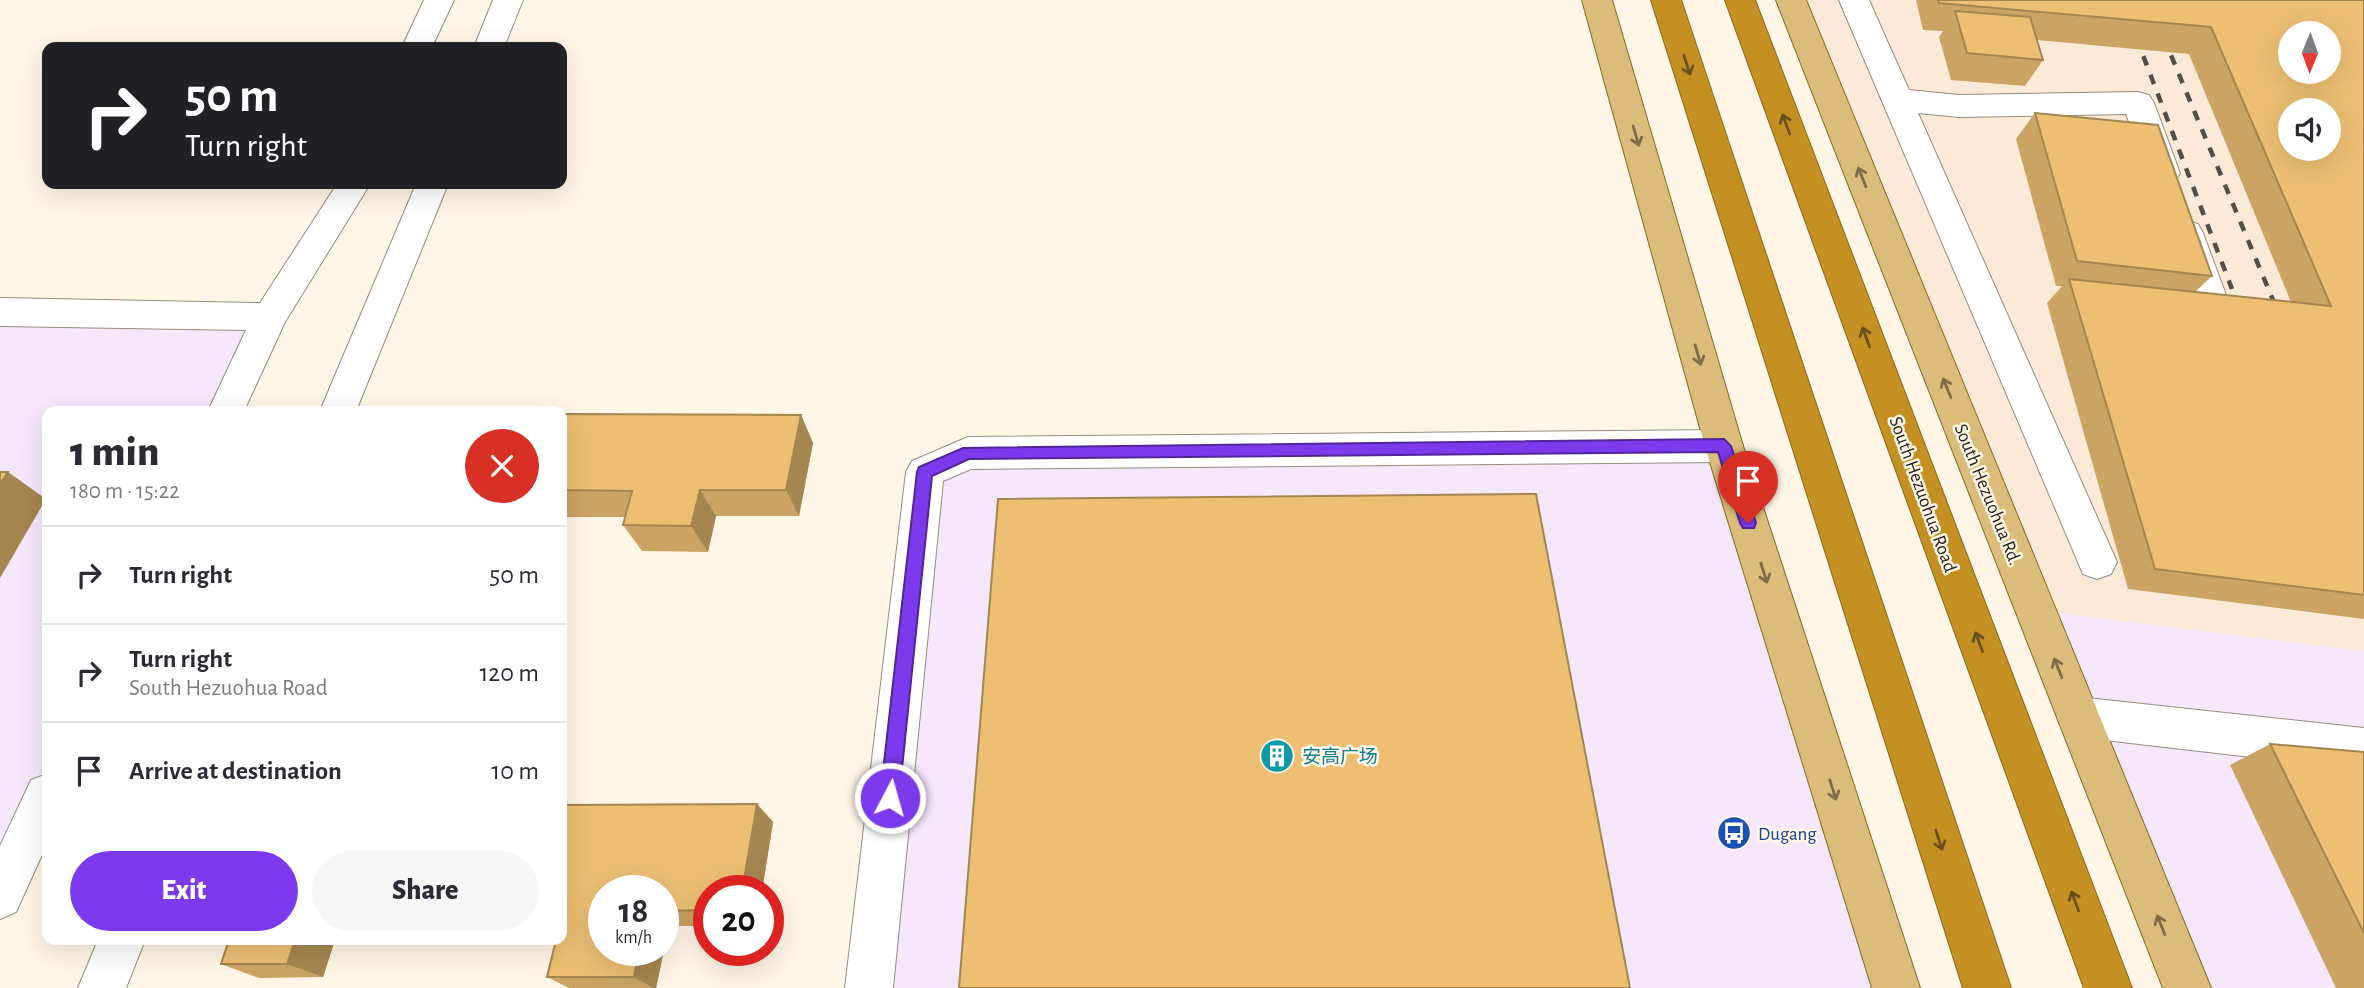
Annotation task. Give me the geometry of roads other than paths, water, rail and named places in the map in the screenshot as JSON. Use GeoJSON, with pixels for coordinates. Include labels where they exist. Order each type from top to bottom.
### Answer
{"type":"FeatureCollection","features":[{"type":"Feature","properties":{"kind":"highway"},"geometry":{"type":"LineString","coordinates":[[1640,0],[1708,212],[1794,461],[1923,792]]}},
{"type":"Feature","properties":{"kind":"highway"},"geometry":{"type":"LineString","coordinates":[[1666,0],[1987,988]]}},
{"type":"Feature","properties":{"kind":"highway","name":"South Hezuohua Road"},"geometry":{"type":"LineString","coordinates":[[1740,0],[2108,988]]}},
{"type":"Feature","properties":{"kind":"main road"},"geometry":{"type":"LineString","coordinates":[[1597,0],[1724,446],[1896,988]]}},
{"type":"Feature","properties":{"kind":"main road","name":"South Hezuohua Rd."},"geometry":{"type":"LineString","coordinates":[[1791,0],[2187,988]]}},
{"type":"Feature","properties":{"kind":"street"},"geometry":{"type":"LineString","coordinates":[[419,42],[439,0]]}},
{"type":"Feature","properties":{"kind":"street"},"geometry":{"type":"LineString","coordinates":[[491,42],[508,0]]}},
{"type":"Feature","properties":{"kind":"street"},"geometry":{"type":"LineString","coordinates":[[1854,0],[2097,562]]}},
{"type":"Feature","properties":{"kind":"street"},"geometry":{"type":"LineString","coordinates":[[1897,100],[1959,106],[2138,103],[2212,303]]}},
{"type":"Feature","properties":{"kind":"street"},"geometry":{"type":"LineString","coordinates":[[228,406],[270,317],[351,189]]}},
{"type":"Feature","properties":{"kind":"street"},"geometry":{"type":"LineString","coordinates":[[340,406],[430,189]]}},
{"type":"Feature","properties":{"kind":"street"},"geometry":{"type":"LineString","coordinates":[[0,312],[270,317]]}},
{"type":"Feature","properties":{"kind":"street"},"geometry":{"type":"LineString","coordinates":[[869,988],[925,472],[968,453],[1724,446]]}},
{"type":"Feature","properties":{"kind":"street"},"geometry":{"type":"LineString","coordinates":[[2078,717],[2364,749]]}},
{"type":"Feature","properties":{"kind":"street"},"geometry":{"type":"LineString","coordinates":[[0,896],[42,805]]}},
{"type":"Feature","properties":{"kind":"street"},"geometry":{"type":"LineString","coordinates":[[102,988],[120,945]]}},
{"type":"Feature","properties":{"kind":"railway"},"geometry":{"type":"LineString","coordinates":[[2122,0],[2232,289]]}},
{"type":"Feature","properties":{"kind":"railway"},"geometry":{"type":"LineString","coordinates":[[2148,0],[2280,317]]}},
{"type":"Feature","properties":{"kind":"place","name":"安高广场"},"geometry":{"type":"Point","coordinates":[1277,756]}},
{"type":"Feature","properties":{"kind":"place","name":"Dugang"},"geometry":{"type":"Point","coordinates":[1734,833]}}]}
